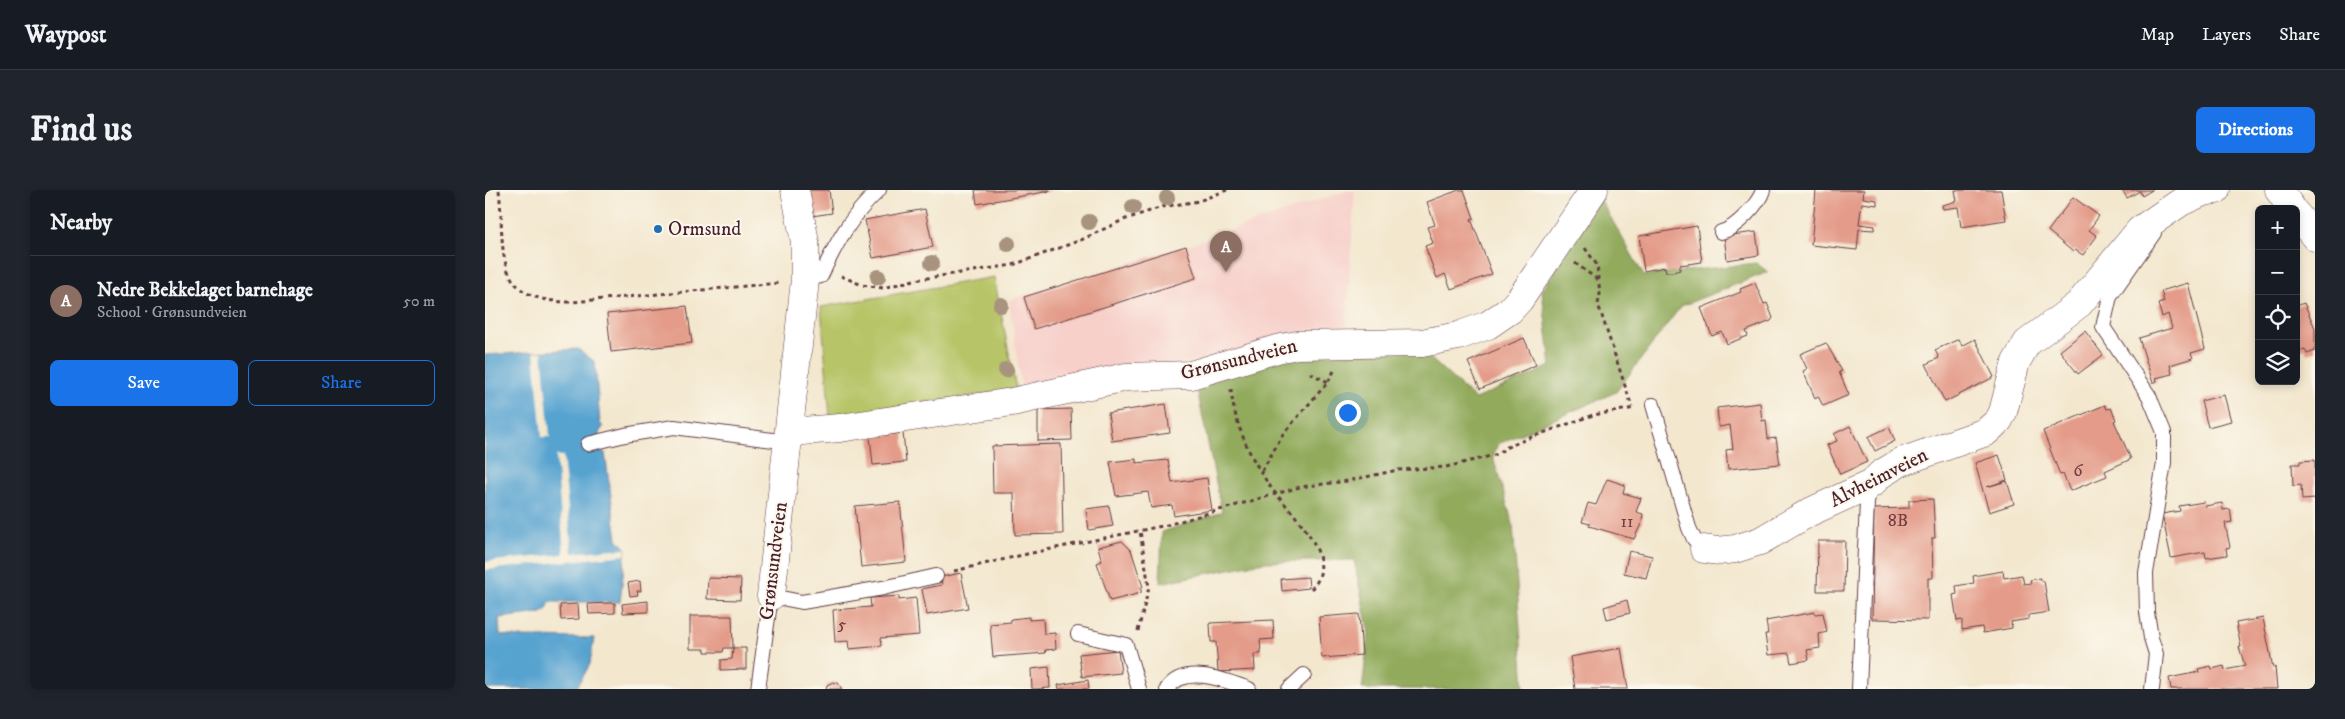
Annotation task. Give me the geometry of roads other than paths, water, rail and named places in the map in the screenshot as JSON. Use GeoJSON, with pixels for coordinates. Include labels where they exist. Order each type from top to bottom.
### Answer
{"type":"FeatureCollection","features":[{"type":"Feature","properties":{"kind":"street","name":"Grønsundveien"},"geometry":{"type":"LineString","coordinates":[[771,596],[788,437],[813,278],[795,190]]}},
{"type":"Feature","properties":{"kind":"street","name":"Grønsundveien"},"geometry":{"type":"LineString","coordinates":[[788,437],[1012,402],[1126,377],[1191,375],[1297,345],[1422,343],[1458,336],[1488,325],[1510,310],[1520,299],[1594,190]]}},
{"type":"Feature","properties":{"kind":"street","name":"Alvheimveien"},"geometry":{"type":"LineString","coordinates":[[1702,553],[1735,549],[1760,541],[1810,512],[1871,484],[1881,474],[1901,462],[1980,434],[1994,426],[2003,412],[2016,362],[2027,343],[2079,304],[2140,230],[2181,202],[2203,192],[2216,190]]}},
{"type":"Feature","properties":{"kind":"street"},"geometry":{"type":"LineString","coordinates":[[2279,190],[2289,205]]}},
{"type":"Feature","properties":{"kind":"street"},"geometry":{"type":"LineString","coordinates":[[2300,219],[2315,237]]}},
{"type":"Feature","properties":{"kind":"lane"},"geometry":{"type":"LineString","coordinates":[[813,278],[836,241],[860,208],[879,190]]}},
{"type":"Feature","properties":{"kind":"lane"},"geometry":{"type":"LineString","coordinates":[[1721,232],[1726,231],[1757,203],[1763,190]]}},
{"type":"Feature","properties":{"kind":"lane"},"geometry":{"type":"LineString","coordinates":[[2151,689],[2156,654],[2151,638],[2147,612],[2146,573],[2164,463],[2164,432],[2149,396],[2103,327],[2110,296],[2159,226],[2160,216]]}},
{"type":"Feature","properties":{"kind":"lane"},"geometry":{"type":"LineString","coordinates":[[1653,405],[1689,528],[1702,553]]}},
{"type":"Feature","properties":{"kind":"lane"},"geometry":{"type":"LineString","coordinates":[[588,444],[625,435],[674,428],[788,437]]}},
{"type":"Feature","properties":{"kind":"lane"},"geometry":{"type":"LineString","coordinates":[[1859,689],[1867,502],[1871,484]]}},
{"type":"Feature","properties":{"kind":"lane"},"geometry":{"type":"LineString","coordinates":[[771,596],[802,602],[883,588],[935,576]]}},
{"type":"Feature","properties":{"kind":"lane","name":"Grønsundveien"},"geometry":{"type":"LineString","coordinates":[[758,689],[771,596]]}},
{"type":"Feature","properties":{"kind":"lane"},"geometry":{"type":"LineString","coordinates":[[1078,634],[1127,645],[1139,689]]}},
{"type":"Feature","properties":{"kind":"lane"},"geometry":{"type":"LineString","coordinates":[[1289,689],[1304,675]]}},
{"type":"Feature","properties":{"kind":"lane"},"geometry":{"type":"LineString","coordinates":[[1167,689],[1170,684],[1181,677],[1190,676],[1213,678],[1249,689]]}},
{"type":"Feature","properties":{"kind":"water"},"geometry":{"type":"Polygon","coordinates":[[[578,349],[595,362],[600,423],[603,427],[599,433],[601,449],[605,453],[617,539],[626,549],[620,602],[550,602],[547,609],[542,613],[499,618],[500,635],[594,638],[590,664],[576,689],[485,689],[485,355],[578,349]]]}},
{"type":"Feature","properties":{"kind":"place","name":"Ormsund"},"geometry":{"type":"Point","coordinates":[658,229]}},
{"type":"Feature","properties":{"kind":"place","name":"Nedre Bekkelaget barnehage"},"geometry":{"type":"Point","coordinates":[1226,272]}}]}
